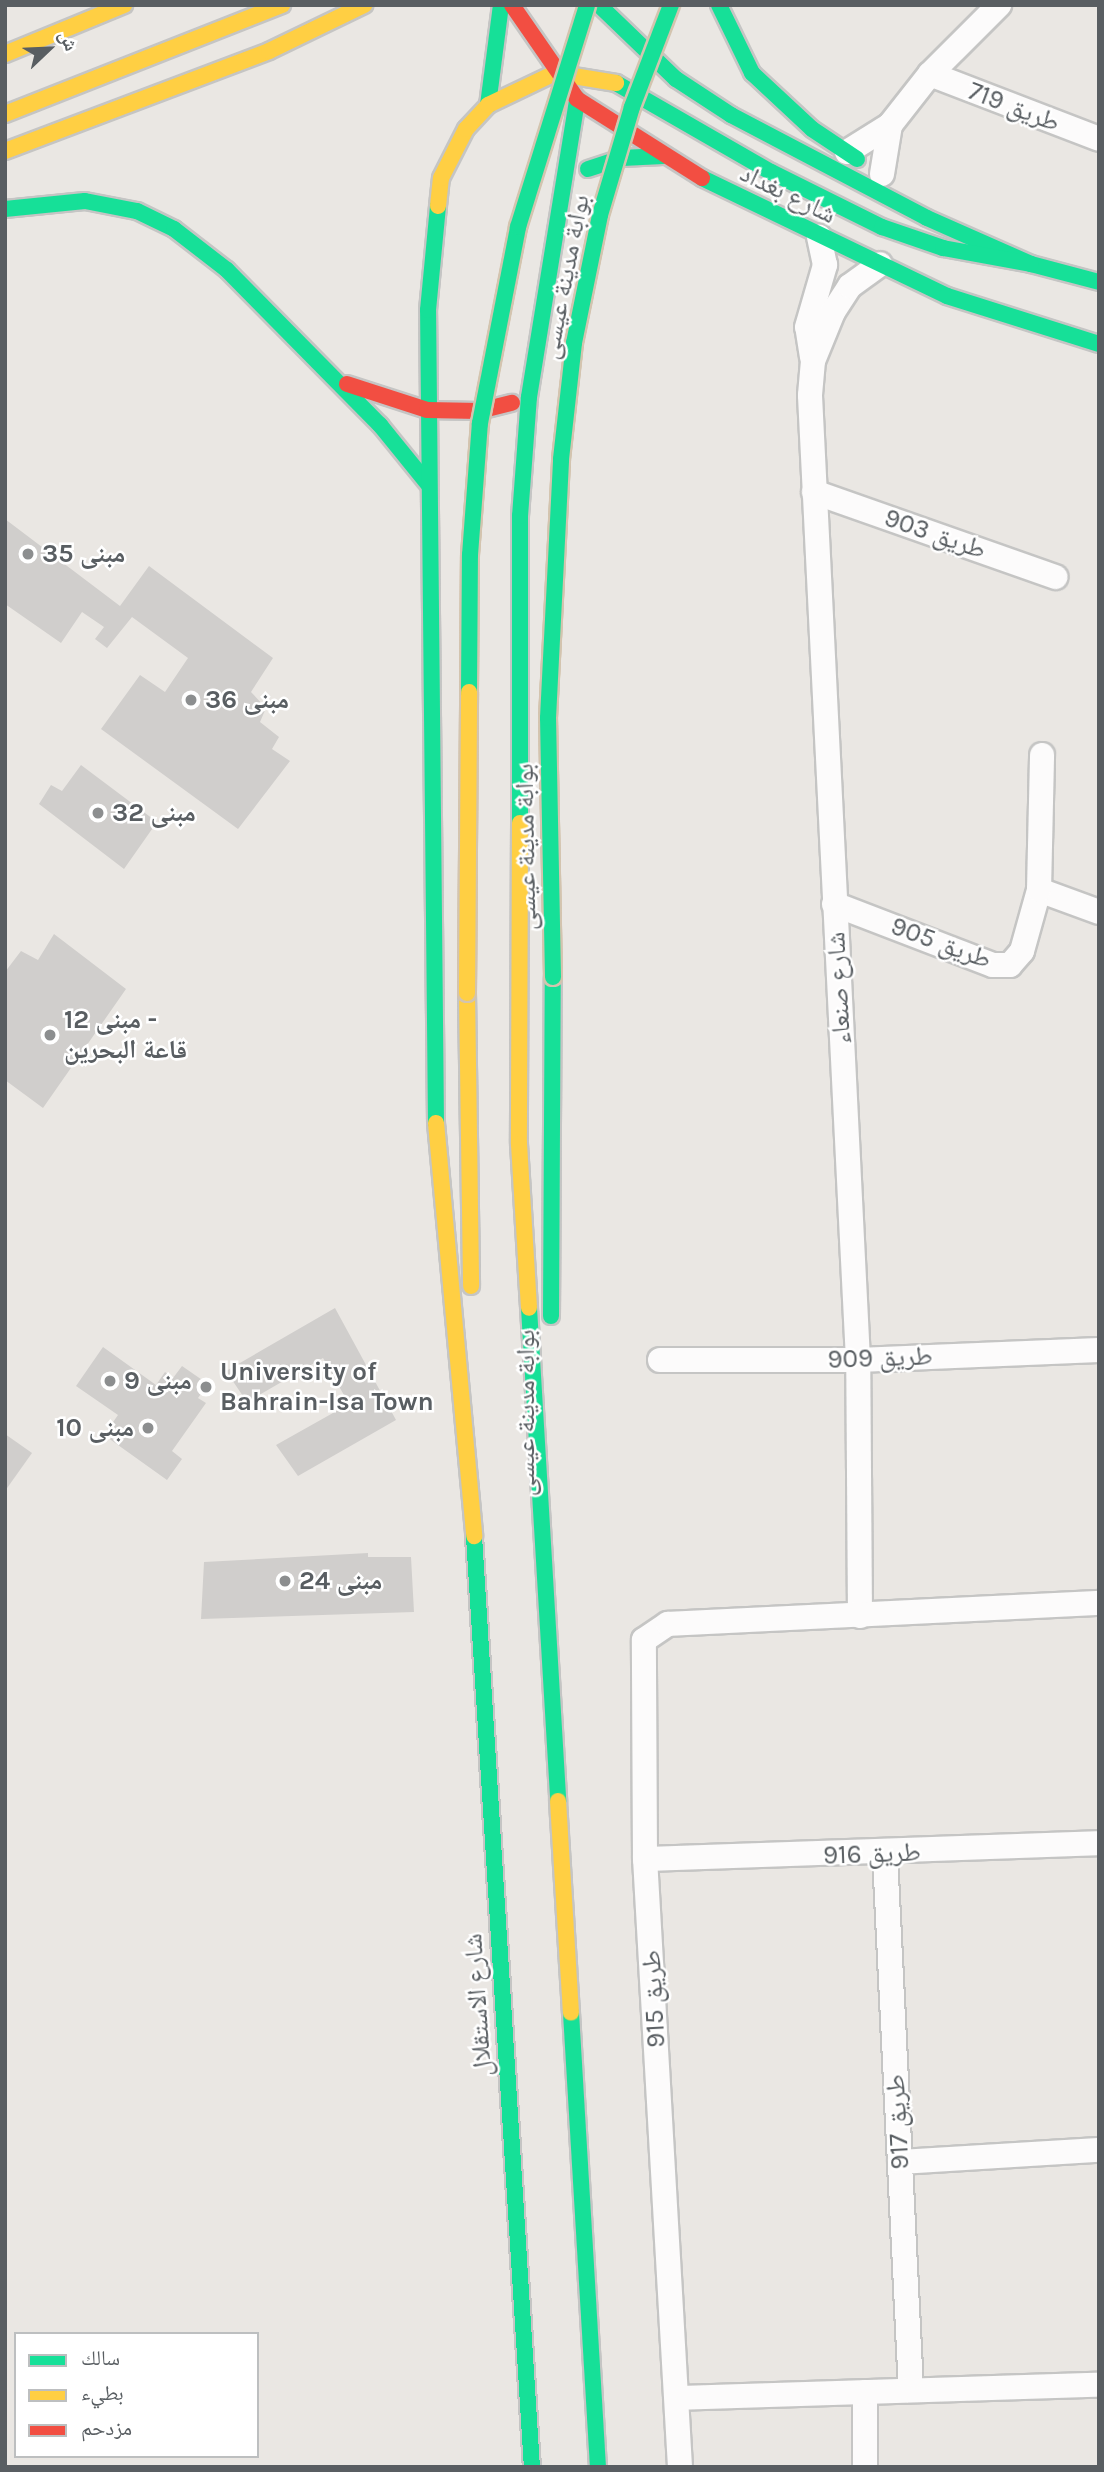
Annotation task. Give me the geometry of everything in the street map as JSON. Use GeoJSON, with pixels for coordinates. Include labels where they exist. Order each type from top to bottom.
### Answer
{"type":"FeatureCollection","features":[{"type":"Feature","properties":{"kind":"main road"},"geometry":{"type":"LineString","coordinates":[[5,54],[124,5]]}},
{"type":"Feature","properties":{"kind":"main road"},"geometry":{"type":"LineString","coordinates":[[5,114],[282,5]]}},
{"type":"Feature","properties":{"kind":"main road"},"geometry":{"type":"LineString","coordinates":[[5,150],[269,51],[363,5]]}},
{"type":"Feature","properties":{"kind":"main road"},"geometry":{"type":"LineString","coordinates":[[488,105],[500,45],[501,5]]}},
{"type":"Feature","properties":{"kind":"main road","name":"شارع بغداد"},"geometry":{"type":"LineString","coordinates":[[512,5],[555,73],[577,99],[663,156],[819,237],[947,296],[1099,344]]}},
{"type":"Feature","properties":{"kind":"main road","name":"بوابة مدينة عيسى"},"geometry":{"type":"LineString","coordinates":[[551,1340],[553,977],[548,718],[561,459],[573,356],[600,215],[632,107],[670,5]]}},
{"type":"Feature","properties":{"kind":"main road"},"geometry":{"type":"LineString","coordinates":[[719,5],[752,73],[847,152],[1031,264]]}},
{"type":"Feature","properties":{"kind":"main road"},"geometry":{"type":"LineString","coordinates":[[597,6],[581,74],[529,397],[517,635],[519,1144],[549,1703],[598,2467]]}},
{"type":"Feature","properties":{"kind":"main road","name":"شارع بغداد"},"geometry":{"type":"LineString","coordinates":[[597,6],[676,79],[731,115],[927,218],[1031,264],[1099,282]]}},
{"type":"Feature","properties":{"kind":"main road","name":"بوابة مدينة عيسى"},"geometry":{"type":"LineString","coordinates":[[474,1540],[467,993],[470,555],[480,423],[518,227],[597,6]]}},
{"type":"Feature","properties":{"kind":"main road"},"geometry":{"type":"LineString","coordinates":[[474,1540],[436,1156],[427,410],[432,232],[441,178],[466,129],[488,105],[555,73],[581,74],[606,78],[656,101],[771,172],[882,228],[943,248],[1031,264]]}},
{"type":"Feature","properties":{"kind":"main road"},"geometry":{"type":"LineString","coordinates":[[565,182],[602,163],[663,156]]}},
{"type":"Feature","properties":{"kind":"main road"},"geometry":{"type":"LineString","coordinates":[[5,209],[85,201],[137,211],[174,229],[227,270],[323,373],[380,425],[428,484]]}},
{"type":"Feature","properties":{"kind":"main road"},"geometry":{"type":"LineString","coordinates":[[323,373],[368,394],[427,410],[479,411],[529,397]]}},
{"type":"Feature","properties":{"kind":"main road","name":"بوابة مدينة عيسى"},"geometry":{"type":"LineString","coordinates":[[549,1703],[551,1368]]}},
{"type":"Feature","properties":{"kind":"main road","name":"شارع الاستقلال"},"geometry":{"type":"LineString","coordinates":[[474,1540],[532,2467]]}},
{"type":"Feature","properties":{"kind":"street"},"geometry":{"type":"LineString","coordinates":[[847,152],[890,125],[930,74],[999,5]]}},
{"type":"Feature","properties":{"kind":"street","name":"طريق 719"},"geometry":{"type":"LineString","coordinates":[[930,74],[1096,135]]}},
{"type":"Feature","properties":{"kind":"street"},"geometry":{"type":"LineString","coordinates":[[882,174],[890,125]]}},
{"type":"Feature","properties":{"kind":"street","name":"شارع صنعاء"},"geometry":{"type":"LineString","coordinates":[[819,237],[824,275],[807,327],[813,361],[814,492],[858,1360],[860,1616]]}},
{"type":"Feature","properties":{"kind":"street","name":"شارع صنعاء"},"geometry":{"type":"LineString","coordinates":[[813,361],[842,296],[880,264]]}},
{"type":"Feature","properties":{"kind":"street","name":"طريق 903"},"geometry":{"type":"LineString","coordinates":[[814,492],[1056,577]]}},
{"type":"Feature","properties":{"kind":"street","name":"طريق 905"},"geometry":{"type":"LineString","coordinates":[[834,904],[1003,965],[1022,951],[1039,890],[1042,755]]}},
{"type":"Feature","properties":{"kind":"street"},"geometry":{"type":"LineString","coordinates":[[1039,890],[1099,912]]}},
{"type":"Feature","properties":{"kind":"street","name":"طريق 909"},"geometry":{"type":"LineString","coordinates":[[660,1360],[858,1360],[1099,1350]]}},
{"type":"Feature","properties":{"kind":"street","name":"طريق 915"},"geometry":{"type":"LineString","coordinates":[[681,2467],[645,1859],[640,1649],[650,1633],[668,1624],[1099,1603]]}},
{"type":"Feature","properties":{"kind":"street","name":"طريق 916"},"geometry":{"type":"LineString","coordinates":[[645,1859],[885,1855],[1099,1843]]}},
{"type":"Feature","properties":{"kind":"street","name":"طريق 917"},"geometry":{"type":"LineString","coordinates":[[885,1855],[911,2390]]}},
{"type":"Feature","properties":{"kind":"street"},"geometry":{"type":"LineString","coordinates":[[901,2162],[1099,2150]]}},
{"type":"Feature","properties":{"kind":"street"},"geometry":{"type":"LineString","coordinates":[[677,2398],[1099,2385]]}},
{"type":"Feature","properties":{"kind":"street"},"geometry":{"type":"LineString","coordinates":[[865,2392],[865,2467]]}},
{"type":"Feature","properties":{"kind":"building","name":"مبنى 36"},"geometry":{"type":"Polygon","coordinates":[[[5,519],[120,606],[149,566],[273,658],[251,692],[266,708],[260,722],[279,737],[272,749],[290,761],[238,829],[101,729],[140,675],[165,692],[188,658],[132,617],[107,648],[95,639],[104,627],[82,612],[61,643],[5,604],[5,519]]]}},
{"type":"Feature","properties":{"kind":"building","name":"مبنى 32"},"geometry":{"type":"Polygon","coordinates":[[[81,765],[157,822],[124,869],[39,804],[51,785],[62,791],[81,765]]]}},
{"type":"Feature","properties":{"kind":"building","name":"مبنى 12 - قاعة البحرين"},"geometry":{"type":"Polygon","coordinates":[[[54,934],[126,989],[43,1108],[5,1080],[5,972],[21,951],[38,960],[54,934]]]}},
{"type":"Feature","properties":{"kind":"building"},"geometry":{"type":"Polygon","coordinates":[[[335,1308],[396,1420],[298,1476],[276,1445],[349,1404],[323,1358],[247,1402],[226,1371],[335,1308]]]}},
{"type":"Feature","properties":{"kind":"building","name":"مبنى 10"},"geometry":{"type":"Polygon","coordinates":[[[103,1347],[156,1385],[165,1372],[173,1378],[182,1366],[208,1384],[198,1398],[206,1403],[172,1451],[182,1459],[167,1480],[104,1435],[118,1415],[76,1386],[103,1347]]]}},
{"type":"Feature","properties":{"kind":"building"},"geometry":{"type":"Polygon","coordinates":[[[5,1434],[32,1453],[5,1491],[5,1434]]]}},
{"type":"Feature","properties":{"kind":"building","name":"مبنى 24"},"geometry":{"type":"Polygon","coordinates":[[[368,1553],[368,1557],[411,1557],[414,1612],[201,1619],[204,1562],[368,1553]]]}},
{"type":"Feature","properties":{"kind":"traffic: fast"},"geometry":{"type":"LineString","coordinates":[[488,105],[501,5]]}},
{"type":"Feature","properties":{"kind":"traffic: fast"},"geometry":{"type":"LineString","coordinates":[[469,692],[470,555],[480,423],[518,227],[587,5]]}},
{"type":"Feature","properties":{"kind":"traffic: fast"},"geometry":{"type":"LineString","coordinates":[[599,5],[676,79],[731,115],[927,218],[1031,264],[1099,282]]}},
{"type":"Feature","properties":{"kind":"traffic: fast"},"geometry":{"type":"LineString","coordinates":[[553,977],[548,718],[561,459],[574,343],[600,215],[632,107],[671,5]]}},
{"type":"Feature","properties":{"kind":"traffic: fast"},"geometry":{"type":"LineString","coordinates":[[719,5],[752,73],[812,129],[857,159]]}},
{"type":"Feature","properties":{"kind":"traffic: fast"},"geometry":{"type":"LineString","coordinates":[[616,83],[771,172],[882,227],[943,248],[1031,264]]}},
{"type":"Feature","properties":{"kind":"traffic: fast"},"geometry":{"type":"LineString","coordinates":[[520,823],[520,516],[529,397],[577,99]]}},
{"type":"Feature","properties":{"kind":"traffic: fast"},"geometry":{"type":"LineString","coordinates":[[588,169],[622,158],[663,156]]}},
{"type":"Feature","properties":{"kind":"traffic: fast"},"geometry":{"type":"LineString","coordinates":[[702,178],[947,296],[1099,344]]}},
{"type":"Feature","properties":{"kind":"traffic: fast"},"geometry":{"type":"LineString","coordinates":[[5,209],[85,201],[137,211],[174,229],[227,270],[380,425],[428,484]]}},
{"type":"Feature","properties":{"kind":"traffic: fast"},"geometry":{"type":"LineString","coordinates":[[436,1123],[428,310],[438,206]]}},
{"type":"Feature","properties":{"kind":"traffic: fast"},"geometry":{"type":"LineString","coordinates":[[551,1316],[553,977]]}},
{"type":"Feature","properties":{"kind":"traffic: fast"},"geometry":{"type":"LineString","coordinates":[[529,1308],[558,1801]]}},
{"type":"Feature","properties":{"kind":"traffic: fast"},"geometry":{"type":"LineString","coordinates":[[474,1536],[532,2467]]}},
{"type":"Feature","properties":{"kind":"traffic: fast"},"geometry":{"type":"LineString","coordinates":[[571,2013],[598,2467]]}},
{"type":"Feature","properties":{"kind":"traffic: slow"},"geometry":{"type":"LineString","coordinates":[[5,54],[124,5]]}},
{"type":"Feature","properties":{"kind":"traffic: slow"},"geometry":{"type":"LineString","coordinates":[[5,114],[282,5]]}},
{"type":"Feature","properties":{"kind":"traffic: slow"},"geometry":{"type":"LineString","coordinates":[[5,151],[269,51],[364,5]]}},
{"type":"Feature","properties":{"kind":"traffic: slow"},"geometry":{"type":"LineString","coordinates":[[438,206],[441,178],[466,129],[488,105],[555,73],[616,83]]}},
{"type":"Feature","properties":{"kind":"traffic: slow"},"geometry":{"type":"LineString","coordinates":[[467,993],[469,692]]}},
{"type":"Feature","properties":{"kind":"traffic: slow"},"geometry":{"type":"LineString","coordinates":[[520,823],[519,1144],[529,1308]]}},
{"type":"Feature","properties":{"kind":"traffic: slow"},"geometry":{"type":"LineString","coordinates":[[467,993],[471,1286]]}},
{"type":"Feature","properties":{"kind":"traffic: slow"},"geometry":{"type":"LineString","coordinates":[[436,1123],[474,1536]]}},
{"type":"Feature","properties":{"kind":"traffic: slow"},"geometry":{"type":"LineString","coordinates":[[558,1801],[571,2013]]}},
{"type":"Feature","properties":{"kind":"traffic: jam"},"geometry":{"type":"LineString","coordinates":[[512,5],[577,99],[702,178]]}},
{"type":"Feature","properties":{"kind":"traffic: jam"},"geometry":{"type":"LineString","coordinates":[[347,384],[427,410],[479,411],[512,403]]}},
{"type":"Feature","properties":{"kind":"place","name":"مبنى 35"},"geometry":{"type":"Point","coordinates":[28,554]}},
{"type":"Feature","properties":{"kind":"place","name":"مبنى 36"},"geometry":{"type":"Point","coordinates":[191,700]}},
{"type":"Feature","properties":{"kind":"place","name":"مبنى 32"},"geometry":{"type":"Point","coordinates":[98,813]}},
{"type":"Feature","properties":{"kind":"place","name":"مبنى 12 - قاعة البحرين"},"geometry":{"type":"Point","coordinates":[50,1035]}},
{"type":"Feature","properties":{"kind":"place","name":"مبنى 9"},"geometry":{"type":"Point","coordinates":[110,1381]}},
{"type":"Feature","properties":{"kind":"place","name":"University of Bahrain-Isa Town"},"geometry":{"type":"Point","coordinates":[206,1387]}},
{"type":"Feature","properties":{"kind":"place","name":"مبنى 10"},"geometry":{"type":"Point","coordinates":[148,1428]}},
{"type":"Feature","properties":{"kind":"place","name":"مبنى 24"},"geometry":{"type":"Point","coordinates":[285,1581]}}]}
